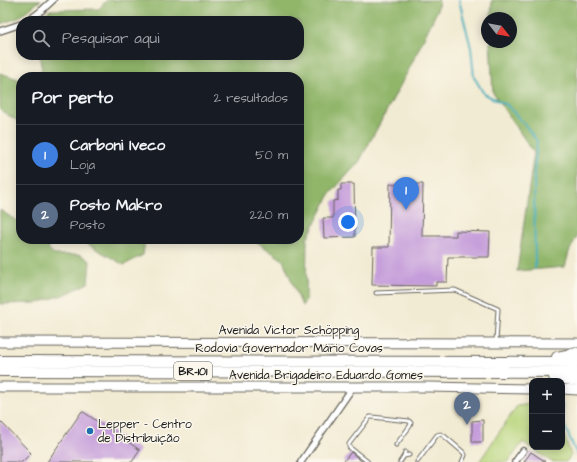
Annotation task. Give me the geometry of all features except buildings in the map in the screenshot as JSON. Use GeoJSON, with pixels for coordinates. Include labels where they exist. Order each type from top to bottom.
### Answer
{"type":"FeatureCollection","features":[{"type":"Feature","properties":{"kind":"highway"},"geometry":{"type":"LineString","coordinates":[[537,361],[577,353]]}},
{"type":"Feature","properties":{"kind":"highway","name":"Rodovia Governador Mário Covas"},"geometry":{"type":"LineString","coordinates":[[0,361],[577,362]]}},
{"type":"Feature","properties":{"kind":"highway","name":"Rodovia Governador Mário Covas"},"geometry":{"type":"LineString","coordinates":[[0,371],[577,372]]}},
{"type":"Feature","properties":{"kind":"highway"},"geometry":{"type":"LineString","coordinates":[[531,372],[577,381]]}},
{"type":"Feature","properties":{"kind":"main road","name":"Avenida Victor Schöpping"},"geometry":{"type":"LineString","coordinates":[[0,342],[577,343]]}},
{"type":"Feature","properties":{"kind":"main road","name":"Avenida Brigadeiro Eduardo Gomes"},"geometry":{"type":"LineString","coordinates":[[0,387],[353,387],[529,389]]}},
{"type":"Feature","properties":{"kind":"main road"},"geometry":{"type":"LineString","coordinates":[[565,389],[577,390]]}},
{"type":"Feature","properties":{"kind":"street"},"geometry":{"type":"LineString","coordinates":[[34,16],[53,0]]}},
{"type":"Feature","properties":{"kind":"street"},"geometry":{"type":"LineString","coordinates":[[0,31],[16,26]]}},
{"type":"Feature","properties":{"kind":"street"},"geometry":{"type":"LineString","coordinates":[[301,462],[353,387]]}},
{"type":"Feature","properties":{"kind":"street"},"geometry":{"type":"LineString","coordinates":[[515,462],[523,451]]}},
{"type":"Feature","properties":{"kind":"lane"},"geometry":{"type":"LineString","coordinates":[[376,293],[455,290],[498,309],[496,343]]}},
{"type":"Feature","properties":{"kind":"lane"},"geometry":{"type":"LineString","coordinates":[[368,462],[349,447],[349,444],[370,417],[409,421],[411,423],[396,444]]}},
{"type":"Feature","properties":{"kind":"lane"},"geometry":{"type":"LineString","coordinates":[[417,462],[437,435],[442,434],[464,453],[465,455],[462,462]]}},
{"type":"Feature","properties":{"kind":"lane"},"geometry":{"type":"LineString","coordinates":[[400,462],[405,452]]}},
{"type":"Feature","properties":{"kind":"lane"},"geometry":{"type":"LineString","coordinates":[[404,456],[409,455]]}},
{"type":"Feature","properties":{"kind":"green space"},"geometry":{"type":"Polygon","coordinates":[[[0,0],[41,0],[21,16],[16,16],[16,19],[0,24],[0,0]]]}},
{"type":"Feature","properties":{"kind":"green space"},"geometry":{"type":"Polygon","coordinates":[[[107,0],[439,0],[437,11],[408,71],[359,162],[330,194],[307,239],[306,299],[302,306],[283,260],[260,244],[304,244],[304,72],[39,72],[42,69],[40,60],[304,60],[304,16],[42,16],[50,10],[99,9],[107,0]]]}},
{"type":"Feature","properties":{"kind":"green space"},"geometry":{"type":"Polygon","coordinates":[[[492,0],[577,0],[577,236],[569,252],[565,267],[517,271],[534,153],[493,93],[490,48],[517,48],[517,12],[491,12],[492,0]]]}},
{"type":"Feature","properties":{"kind":"green space"},"geometry":{"type":"Polygon","coordinates":[[[0,73],[16,78],[16,120],[0,110],[0,73]]]}},
{"type":"Feature","properties":{"kind":"green space"},"geometry":{"type":"Polygon","coordinates":[[[0,210],[16,221],[16,244],[48,244],[48,248],[55,255],[81,255],[90,261],[88,283],[66,294],[37,303],[0,304],[0,210]]]}},
{"type":"Feature","properties":{"kind":"green space"},"geometry":{"type":"Polygon","coordinates":[[[88,244],[144,244],[143,255],[124,265],[88,244]]]}},
{"type":"Feature","properties":{"kind":"green space"},"geometry":{"type":"Polygon","coordinates":[[[529,404],[529,446],[523,442],[508,462],[479,462],[517,406],[529,404]]]}},
{"type":"Feature","properties":{"kind":"green space"},"geometry":{"type":"Polygon","coordinates":[[[565,438],[571,455],[566,462],[552,462],[535,450],[565,450],[565,438]]]}},
{"type":"Feature","properties":{"kind":"waterway"},"geometry":{"type":"LineString","coordinates":[[459,0],[471,48],[474,77],[484,94],[507,105],[537,141],[534,173],[535,269]]}},
{"type":"Feature","properties":{"kind":"waterway"},"geometry":{"type":"LineString","coordinates":[[563,414],[563,422],[577,455]]}},
{"type":"Feature","properties":{"kind":"place","name":"Carboni Iveco"},"geometry":{"type":"Point","coordinates":[406,210]}},
{"type":"Feature","properties":{"kind":"place","name":"Posto Makro"},"geometry":{"type":"Point","coordinates":[467,425]}},
{"type":"Feature","properties":{"kind":"place","name":"Lepper - Centro de Distribuição"},"geometry":{"type":"Point","coordinates":[90,431]}}]}
